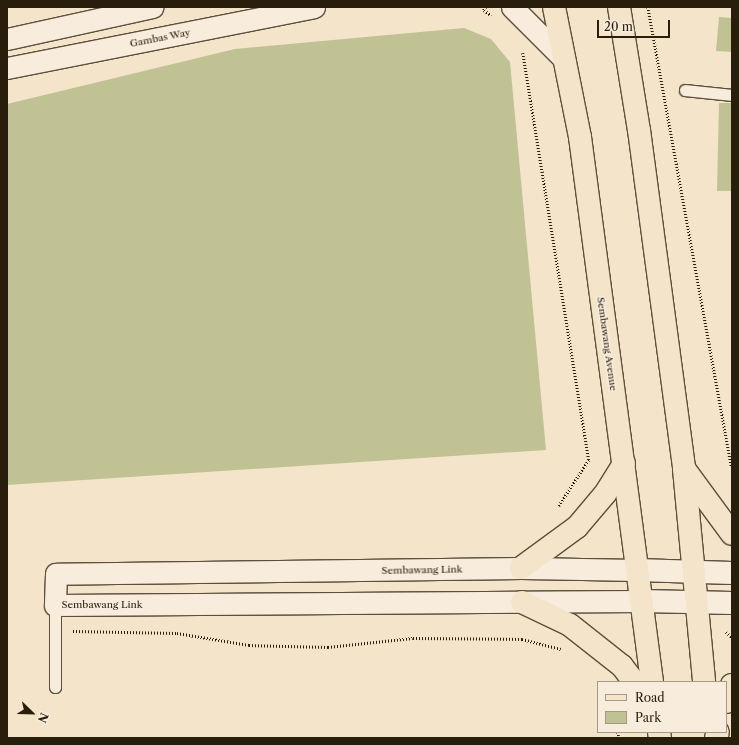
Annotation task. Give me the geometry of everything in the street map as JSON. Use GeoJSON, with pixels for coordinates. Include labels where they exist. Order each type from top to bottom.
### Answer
{"type":"FeatureCollection","features":[{"type":"Feature","properties":{"kind":"main road","name":"Sembawang Avenue"},"geometry":{"type":"LineString","coordinates":[[554,7],[580,137],[652,681]]}},
{"type":"Feature","properties":{"kind":"main road"},"geometry":{"type":"LineString","coordinates":[[619,7],[639,130],[684,470],[695,572],[704,681]]}},
{"type":"Feature","properties":{"kind":"main road"},"geometry":{"type":"LineString","coordinates":[[521,568],[577,527],[605,494],[624,464]]}},
{"type":"Feature","properties":{"kind":"main road"},"geometry":{"type":"LineString","coordinates":[[684,470],[732,534]]}},
{"type":"Feature","properties":{"kind":"main road"},"geometry":{"type":"LineString","coordinates":[[637,570],[732,573]]}},
{"type":"Feature","properties":{"kind":"main road"},"geometry":{"type":"LineString","coordinates":[[642,601],[732,603]]}},
{"type":"Feature","properties":{"kind":"main road"},"geometry":{"type":"LineString","coordinates":[[522,602],[570,625],[622,666],[633,681]]}},
{"type":"Feature","properties":{"kind":"main road"},"geometry":{"type":"LineString","coordinates":[[727,699],[732,685]]}},
{"type":"Feature","properties":{"kind":"street"},"geometry":{"type":"LineString","coordinates":[[7,39],[153,7]]}},
{"type":"Feature","properties":{"kind":"street","name":"Gambas Way"},"geometry":{"type":"LineString","coordinates":[[7,68],[314,7]]}},
{"type":"Feature","properties":{"kind":"street"},"geometry":{"type":"LineString","coordinates":[[512,7],[564,59]]}},
{"type":"Feature","properties":{"kind":"street","name":"Sembawang Link"},"geometry":{"type":"LineString","coordinates":[[637,570],[521,568],[56,574],[56,605],[642,601]]}},
{"type":"Feature","properties":{"kind":"lane"},"geometry":{"type":"LineString","coordinates":[[685,90],[732,95]]}},
{"type":"Feature","properties":{"kind":"lane"},"geometry":{"type":"LineString","coordinates":[[55,687],[56,605]]}},
{"type":"Feature","properties":{"kind":"path"},"geometry":{"type":"LineString","coordinates":[[486,7],[484,10],[494,17]]}},
{"type":"Feature","properties":{"kind":"path"},"geometry":{"type":"LineString","coordinates":[[648,7],[732,467]]}},
{"type":"Feature","properties":{"kind":"path"},"geometry":{"type":"LineString","coordinates":[[522,49],[525,56],[589,460],[559,506]]}},
{"type":"Feature","properties":{"kind":"path"},"geometry":{"type":"LineString","coordinates":[[55,631],[177,633],[250,645],[320,647],[413,638],[522,639],[565,652]]}},
{"type":"Feature","properties":{"kind":"path"},"geometry":{"type":"LineString","coordinates":[[726,632],[732,638]]}},
{"type":"Feature","properties":{"kind":"green space"},"geometry":{"type":"Polygon","coordinates":[[[719,17],[732,18],[732,52],[716,51],[719,17]]]}},
{"type":"Feature","properties":{"kind":"green space"},"geometry":{"type":"Polygon","coordinates":[[[464,28],[491,39],[510,62],[546,450],[7,485],[7,104],[235,49],[464,28]]]}},
{"type":"Feature","properties":{"kind":"green space"},"geometry":{"type":"Polygon","coordinates":[[[719,103],[732,103],[732,191],[717,191],[719,103]]]}}]}
